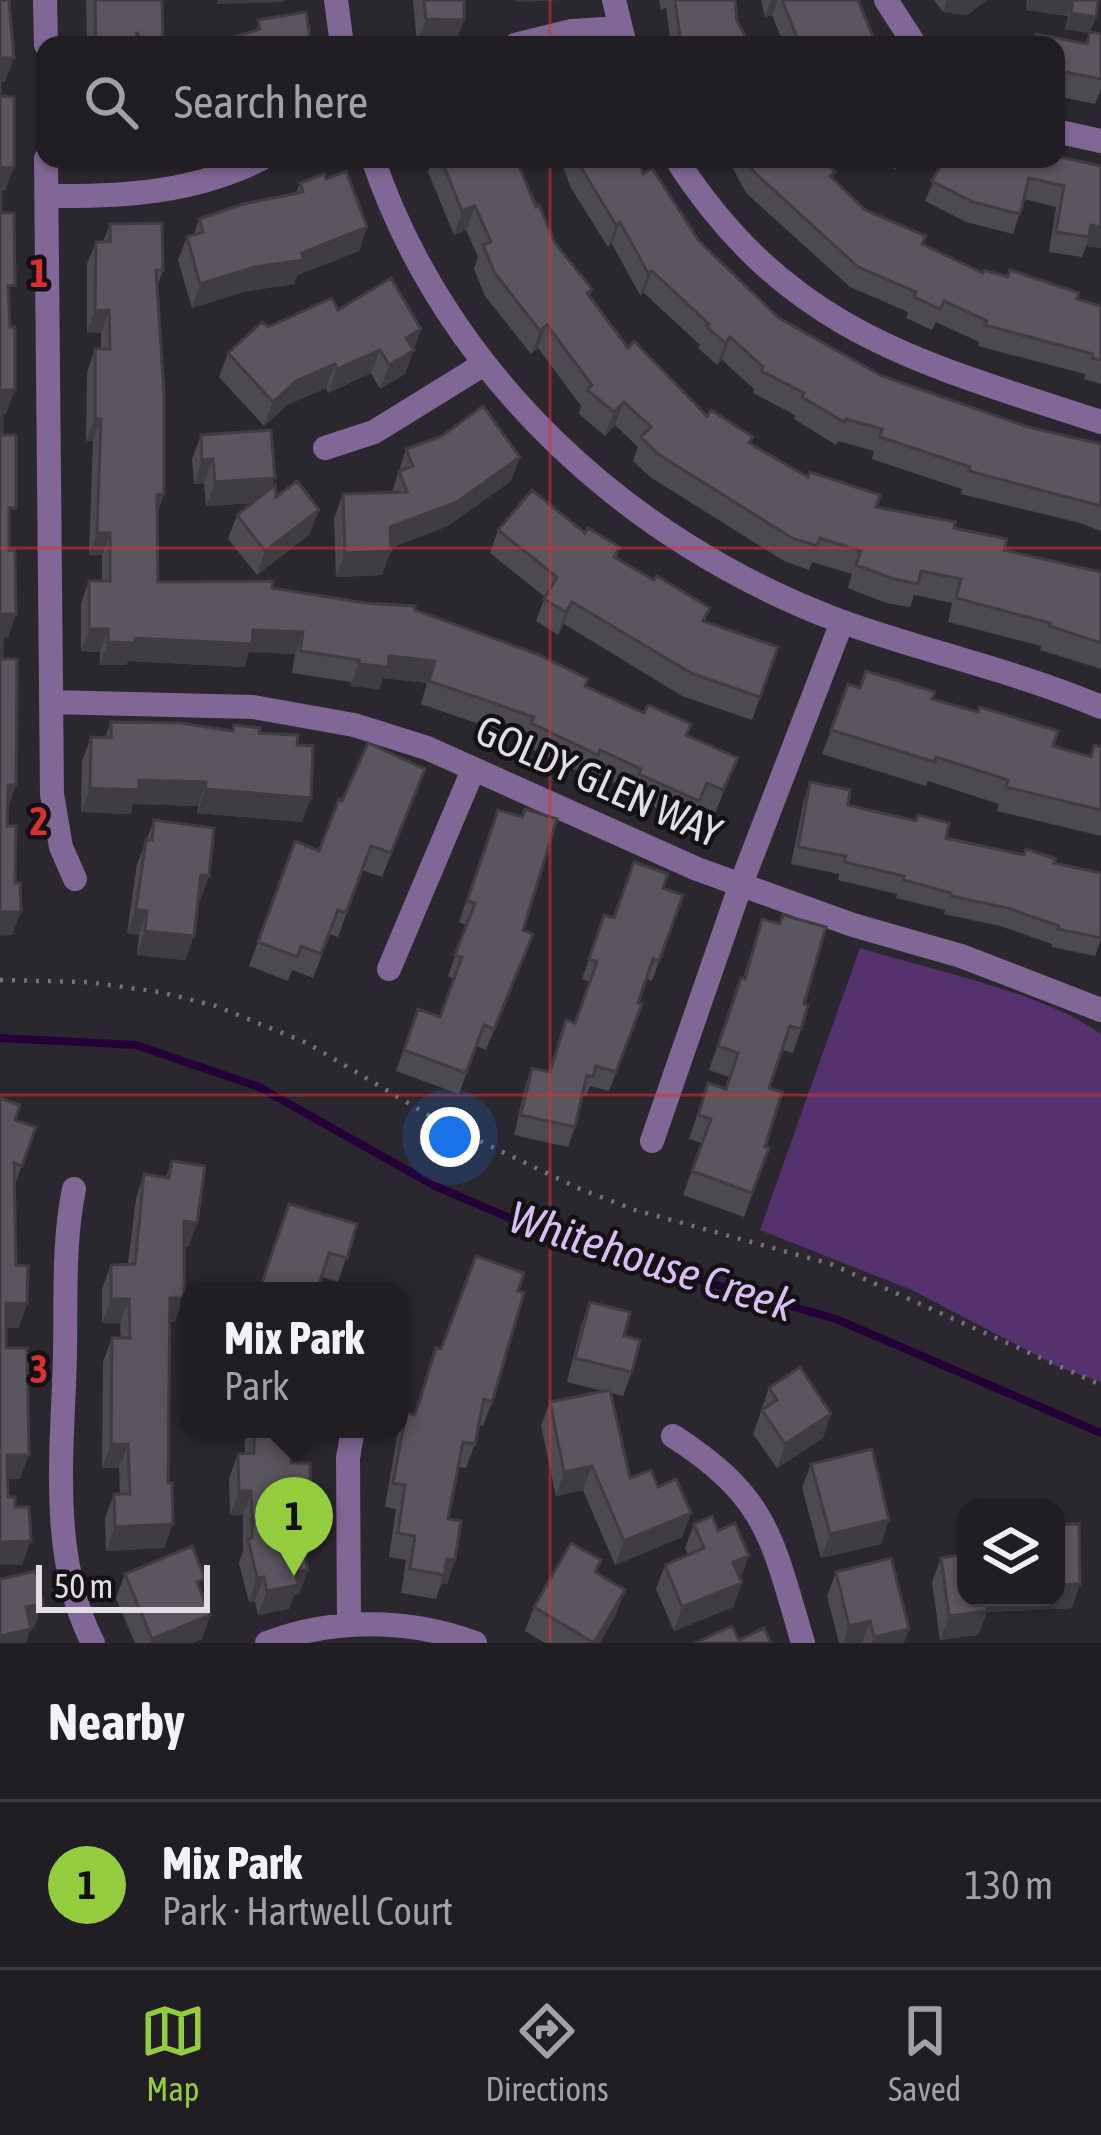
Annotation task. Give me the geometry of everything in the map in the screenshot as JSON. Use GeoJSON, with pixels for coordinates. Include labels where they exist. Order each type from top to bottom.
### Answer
{"type":"FeatureCollection","features":[{"type":"Feature","properties":{"kind":"street"},"geometry":{"type":"LineString","coordinates":[[45,0],[46,36]]}},
{"type":"Feature","properties":{"kind":"street"},"geometry":{"type":"LineString","coordinates":[[336,0],[341,36]]}},
{"type":"Feature","properties":{"kind":"street"},"geometry":{"type":"LineString","coordinates":[[614,0],[623,36]]}},
{"type":"Feature","properties":{"kind":"street"},"geometry":{"type":"LineString","coordinates":[[886,0],[909,36]]}},
{"type":"Feature","properties":{"kind":"street"},"geometry":{"type":"LineString","coordinates":[[554,36],[572,32],[613,36]]}},
{"type":"Feature","properties":{"kind":"street"},"geometry":{"type":"LineString","coordinates":[[1065,132],[1101,141]]}},
{"type":"Feature","properties":{"kind":"street"},"geometry":{"type":"LineString","coordinates":[[46,168],[54,821],[75,879]]}},
{"type":"Feature","properties":{"kind":"street"},"geometry":{"type":"LineString","coordinates":[[47,196],[107,197],[162,191],[239,168]]}},
{"type":"Feature","properties":{"kind":"street"},"geometry":{"type":"LineString","coordinates":[[377,168],[403,235],[439,301],[484,364],[571,458],[662,529],[761,587],[842,622],[1101,706]]}},
{"type":"Feature","properties":{"kind":"street"},"geometry":{"type":"LineString","coordinates":[[683,168],[728,230],[765,266],[847,327],[940,369],[1101,422]]}},
{"type":"Feature","properties":{"kind":"street"},"geometry":{"type":"LineString","coordinates":[[325,448],[374,432],[484,364]]}},
{"type":"Feature","properties":{"kind":"street"},"geometry":{"type":"LineString","coordinates":[[652,1141],[741,884],[842,622]]}},
{"type":"Feature","properties":{"kind":"street","name":"GOLDY GLEN WAY"},"geometry":{"type":"LineString","coordinates":[[51,702],[253,707],[354,724],[427,748],[636,845],[854,925],[961,956],[1101,1010]]}},
{"type":"Feature","properties":{"kind":"street"},"geometry":{"type":"LineString","coordinates":[[389,969],[473,770]]}},
{"type":"Feature","properties":{"kind":"street"},"geometry":{"type":"LineString","coordinates":[[74,1189],[67,1240],[62,1509],[71,1585],[93,1643]]}},
{"type":"Feature","properties":{"kind":"street"},"geometry":{"type":"LineString","coordinates":[[673,1436],[717,1465],[757,1510],[803,1643]]}},
{"type":"Feature","properties":{"kind":"street"},"geometry":{"type":"LineString","coordinates":[[349,1624],[351,1438]]}},
{"type":"Feature","properties":{"kind":"street"},"geometry":{"type":"LineString","coordinates":[[267,1643],[349,1624],[416,1628],[475,1643]]}},
{"type":"Feature","properties":{"kind":"path"},"geometry":{"type":"LineString","coordinates":[[0,980],[87,982],[216,1006],[307,1043],[440,1122],[580,1189],[635,1210],[831,1264],[1101,1385]]}},
{"type":"Feature","properties":{"kind":"shaded area"},"geometry":{"type":"Polygon","coordinates":[[[860,948],[1018,994],[1101,1034],[1101,1382],[1061,1368],[912,1290],[760,1230],[860,948]]]}},
{"type":"Feature","properties":{"kind":"building"},"geometry":{"type":"Polygon","coordinates":[[[0,0],[9,0],[14,58],[0,58],[0,0]]]}},
{"type":"Feature","properties":{"kind":"building"},"geometry":{"type":"Polygon","coordinates":[[[95,0],[162,0],[163,36],[138,36],[137,32],[137,36],[96,36],[95,0]]]}},
{"type":"Feature","properties":{"kind":"building"},"geometry":{"type":"Polygon","coordinates":[[[424,0],[464,0],[464,20],[426,19],[424,0]]]}},
{"type":"Feature","properties":{"kind":"building"},"geometry":{"type":"Polygon","coordinates":[[[675,0],[735,0],[737,21],[745,36],[680,36],[675,0]]]}},
{"type":"Feature","properties":{"kind":"building"},"geometry":{"type":"Polygon","coordinates":[[[782,0],[858,0],[873,36],[796,36],[782,0]]]}},
{"type":"Feature","properties":{"kind":"building"},"geometry":{"type":"Polygon","coordinates":[[[1073,0],[1098,0],[1096,17],[1071,13],[1073,0]]]}},
{"type":"Feature","properties":{"kind":"building"},"geometry":{"type":"Polygon","coordinates":[[[306,12],[310,36],[238,36],[260,29],[258,20],[306,12]]]}},
{"type":"Feature","properties":{"kind":"building"},"geometry":{"type":"Polygon","coordinates":[[[1090,32],[1101,34],[1101,79],[1065,72],[1065,40],[1087,44],[1090,32]]]}},
{"type":"Feature","properties":{"kind":"building"},"geometry":{"type":"Polygon","coordinates":[[[0,96],[14,97],[14,168],[0,167],[0,96]]]}},
{"type":"Feature","properties":{"kind":"building"},"geometry":{"type":"Polygon","coordinates":[[[1065,158],[1101,166],[1101,227],[1091,225],[1089,237],[1056,232],[1064,186],[1029,178],[1020,214],[973,202],[932,181],[939,168],[1065,168],[1065,158]]]}},
{"type":"Feature","properties":{"kind":"building"},"geometry":{"type":"Polygon","coordinates":[[[445,168],[520,168],[555,243],[592,289],[587,293],[628,348],[634,341],[707,416],[711,410],[753,437],[749,443],[808,477],[810,472],[880,495],[876,507],[955,522],[954,528],[1007,539],[1004,550],[1101,572],[1101,643],[1050,623],[956,598],[961,579],[921,571],[918,584],[894,579],[856,565],[861,551],[820,538],[817,546],[792,538],[658,454],[641,437],[651,427],[624,402],[614,412],[587,390],[592,385],[547,325],[540,331],[494,272],[483,245],[491,242],[475,206],[462,211],[445,168]]]}},
{"type":"Feature","properties":{"kind":"building"},"geometry":{"type":"Polygon","coordinates":[[[581,168],[641,168],[643,174],[652,168],[699,241],[779,318],[882,376],[1028,427],[1101,444],[1101,506],[969,471],[970,467],[880,437],[882,429],[844,422],[802,397],[804,393],[761,371],[763,367],[730,337],[725,343],[652,271],[648,273],[620,222],[616,225],[581,168]]]}},
{"type":"Feature","properties":{"kind":"building"},"geometry":{"type":"Polygon","coordinates":[[[752,168],[831,168],[835,172],[830,176],[865,210],[926,236],[922,244],[983,273],[1008,277],[1010,270],[1079,293],[1077,299],[1101,306],[1101,360],[985,325],[987,321],[944,301],[940,309],[914,297],[916,292],[858,267],[752,168]]]}},
{"type":"Feature","properties":{"kind":"building"},"geometry":{"type":"Polygon","coordinates":[[[346,171],[367,227],[302,253],[303,260],[255,267],[200,284],[187,237],[203,232],[199,219],[303,192],[300,183],[346,171]]]}},
{"type":"Feature","properties":{"kind":"building"},"geometry":{"type":"Polygon","coordinates":[[[0,176],[1,213],[14,213],[15,285],[8,286],[10,327],[15,327],[15,390],[2,390],[2,435],[16,435],[16,508],[9,508],[9,550],[15,550],[16,614],[3,614],[2,659],[17,659],[16,785],[8,785],[7,826],[16,826],[15,883],[20,883],[21,912],[0,912],[0,176]]]}},
{"type":"Feature","properties":{"kind":"building"},"geometry":{"type":"Polygon","coordinates":[[[162,223],[163,270],[156,270],[164,392],[164,494],[157,495],[158,582],[273,581],[272,588],[415,606],[415,610],[537,654],[588,679],[585,686],[644,713],[648,705],[691,724],[686,735],[738,758],[723,790],[707,783],[699,801],[639,774],[641,769],[600,750],[598,755],[531,723],[534,717],[429,681],[435,661],[389,656],[388,667],[359,664],[359,660],[300,651],[303,632],[253,630],[252,644],[135,638],[135,643],[108,642],[108,629],[89,629],[89,581],[110,581],[110,533],[97,533],[101,419],[95,418],[95,349],[110,349],[109,310],[95,311],[96,242],[110,242],[110,224],[162,223]]]}},
{"type":"Feature","properties":{"kind":"building"},"geometry":{"type":"Polygon","coordinates":[[[391,278],[421,329],[406,338],[414,350],[389,365],[380,350],[337,369],[335,364],[296,381],[273,402],[228,353],[262,322],[268,327],[332,298],[338,310],[391,278]]]}},
{"type":"Feature","properties":{"kind":"building"},"geometry":{"type":"Polygon","coordinates":[[[483,406],[520,457],[457,502],[390,527],[391,551],[345,553],[343,494],[407,492],[399,471],[413,466],[406,449],[442,436],[483,406]]]}},
{"type":"Feature","properties":{"kind":"building"},"geometry":{"type":"Polygon","coordinates":[[[271,430],[275,478],[215,482],[213,459],[202,460],[201,435],[271,430]]]}},
{"type":"Feature","properties":{"kind":"building"},"geometry":{"type":"Polygon","coordinates":[[[297,481],[319,510],[265,551],[237,515],[275,485],[276,497],[297,481]]]}},
{"type":"Feature","properties":{"kind":"building"},"geometry":{"type":"Polygon","coordinates":[[[532,490],[585,533],[588,528],[620,547],[614,557],[710,608],[703,621],[778,647],[760,697],[691,673],[572,602],[566,612],[544,599],[557,577],[498,530],[532,490]]]}},
{"type":"Feature","properties":{"kind":"building"},"geometry":{"type":"Polygon","coordinates":[[[866,671],[935,692],[932,699],[978,712],[980,707],[1058,731],[1053,746],[1091,757],[1094,745],[1101,747],[1101,810],[1006,787],[1008,780],[831,730],[848,684],[860,688],[866,671]]]}},
{"type":"Feature","properties":{"kind":"building"},"geometry":{"type":"Polygon","coordinates":[[[111,722],[181,723],[233,731],[234,725],[260,728],[259,733],[298,735],[297,745],[313,746],[311,798],[205,789],[206,782],[139,780],[139,790],[90,788],[91,737],[111,738],[111,722]]]}},
{"type":"Feature","properties":{"kind":"building"},"geometry":{"type":"Polygon","coordinates":[[[368,743],[425,769],[391,853],[371,846],[346,913],[338,910],[321,954],[301,946],[297,957],[258,942],[295,841],[319,851],[368,743]]]}},
{"type":"Feature","properties":{"kind":"building"},"geometry":{"type":"Polygon","coordinates":[[[810,782],[850,790],[848,805],[916,821],[918,815],[949,823],[946,838],[1024,855],[1026,849],[1056,859],[1054,863],[1101,873],[1101,938],[844,862],[846,856],[798,847],[810,782]]]}},
{"type":"Feature","properties":{"kind":"building"},"geometry":{"type":"Polygon","coordinates":[[[525,809],[557,819],[523,930],[533,934],[494,1029],[484,1025],[466,1073],[404,1050],[418,1009],[440,1017],[462,957],[455,955],[475,903],[467,901],[498,810],[522,817],[525,809]]]}},
{"type":"Feature","properties":{"kind":"building"},"geometry":{"type":"Polygon","coordinates":[[[154,820],[214,828],[209,876],[201,875],[194,936],[145,931],[147,911],[136,909],[146,840],[152,840],[154,820]]]}},
{"type":"Feature","properties":{"kind":"building"},"geometry":{"type":"Polygon","coordinates":[[[634,862],[668,874],[663,888],[683,895],[659,961],[653,959],[616,1072],[596,1066],[593,1077],[587,1075],[575,1127],[521,1115],[532,1068],[550,1072],[566,1020],[575,1023],[597,962],[589,959],[604,915],[614,918],[634,862]]]}},
{"type":"Feature","properties":{"kind":"building"},"geometry":{"type":"Polygon","coordinates":[[[783,915],[826,927],[801,1029],[790,1026],[769,1088],[782,1092],[752,1193],[692,1171],[711,1119],[698,1115],[708,1083],[726,1089],[738,1053],[718,1046],[762,919],[780,924],[783,915]]]}},
{"type":"Feature","properties":{"kind":"building"},"geometry":{"type":"Polygon","coordinates":[[[0,1098],[20,1105],[15,1120],[36,1127],[22,1166],[14,1163],[16,1265],[28,1266],[27,1304],[6,1303],[6,1348],[27,1348],[29,1455],[7,1455],[8,1497],[15,1497],[15,1507],[29,1507],[31,1541],[0,1542],[0,1098]]]}},
{"type":"Feature","properties":{"kind":"building"},"geometry":{"type":"Polygon","coordinates":[[[172,1161],[205,1166],[197,1223],[184,1221],[180,1298],[170,1298],[168,1483],[172,1483],[173,1524],[115,1527],[114,1494],[130,1494],[128,1444],[111,1444],[112,1338],[130,1338],[129,1299],[111,1299],[111,1265],[135,1264],[144,1174],[169,1178],[172,1161]]]}},
{"type":"Feature","properties":{"kind":"building"},"geometry":{"type":"Polygon","coordinates":[[[289,1204],[357,1224],[347,1258],[329,1253],[320,1282],[262,1282],[289,1204]]]}},
{"type":"Feature","properties":{"kind":"building"},"geometry":{"type":"Polygon","coordinates":[[[476,1256],[524,1273],[518,1291],[524,1293],[492,1402],[484,1399],[475,1444],[463,1442],[448,1519],[461,1521],[455,1560],[447,1559],[444,1575],[410,1569],[415,1536],[398,1533],[405,1485],[393,1483],[401,1438],[408,1438],[408,1413],[415,1415],[436,1348],[441,1349],[476,1256]]]}},
{"type":"Feature","properties":{"kind":"building"},"geometry":{"type":"Polygon","coordinates":[[[590,1302],[630,1312],[624,1336],[640,1340],[632,1372],[575,1358],[590,1302]]]}},
{"type":"Feature","properties":{"kind":"building"},"geometry":{"type":"Polygon","coordinates":[[[800,1367],[831,1414],[785,1444],[762,1410],[777,1400],[769,1388],[800,1367]]]}},
{"type":"Feature","properties":{"kind":"building"},"geometry":{"type":"Polygon","coordinates":[[[610,1390],[630,1478],[651,1470],[658,1487],[676,1479],[691,1513],[624,1541],[592,1466],[564,1472],[550,1402],[610,1390]]]}},
{"type":"Feature","properties":{"kind":"building"},"geometry":{"type":"Polygon","coordinates":[[[254,1438],[290,1438],[291,1463],[310,1463],[311,1497],[300,1497],[311,1547],[304,1549],[308,1570],[295,1572],[298,1585],[267,1591],[264,1577],[257,1578],[248,1539],[256,1521],[252,1521],[251,1491],[239,1491],[238,1454],[254,1453],[254,1438]]]}},
{"type":"Feature","properties":{"kind":"building"},"geometry":{"type":"Polygon","coordinates":[[[872,1449],[889,1520],[830,1534],[811,1464],[872,1449]]]}},
{"type":"Feature","properties":{"kind":"building"},"geometry":{"type":"Polygon","coordinates":[[[712,1516],[718,1531],[735,1523],[749,1556],[733,1562],[742,1583],[682,1607],[665,1565],[704,1548],[694,1524],[712,1516]]]}},
{"type":"Feature","properties":{"kind":"building"},"geometry":{"type":"Polygon","coordinates":[[[1065,1524],[1079,1524],[1080,1584],[1065,1585],[1065,1524]]]}},
{"type":"Feature","properties":{"kind":"building"},"geometry":{"type":"Polygon","coordinates":[[[571,1543],[601,1560],[595,1572],[625,1590],[594,1643],[534,1607],[571,1543]]]}},
{"type":"Feature","properties":{"kind":"building"},"geometry":{"type":"Polygon","coordinates":[[[192,1546],[205,1579],[197,1582],[210,1615],[152,1639],[125,1574],[192,1546]]]}},
{"type":"Feature","properties":{"kind":"building"},"geometry":{"type":"Polygon","coordinates":[[[957,1555],[957,1607],[987,1607],[987,1611],[949,1616],[941,1558],[957,1555]]]}},
{"type":"Feature","properties":{"kind":"building"},"geometry":{"type":"Polygon","coordinates":[[[891,1558],[909,1629],[874,1637],[870,1621],[849,1626],[836,1572],[891,1558]]]}},
{"type":"Feature","properties":{"kind":"building"},"geometry":{"type":"Polygon","coordinates":[[[36,1571],[43,1604],[26,1607],[31,1629],[0,1636],[0,1579],[36,1571]]]}},
{"type":"Feature","properties":{"kind":"building"},"geometry":{"type":"Polygon","coordinates":[[[732,1626],[739,1640],[764,1628],[771,1643],[695,1643],[732,1626]]]}},
{"type":"Feature","properties":{"kind":"waterway","name":"Whitehouse Creek"},"geometry":{"type":"LineString","coordinates":[[0,1038],[136,1045],[259,1087],[435,1186],[563,1241],[836,1319],[1101,1433]]}},
{"type":"Feature","properties":{"kind":"place","name":"Mix Park"},"geometry":{"type":"Point","coordinates":[294,1576]}}]}
